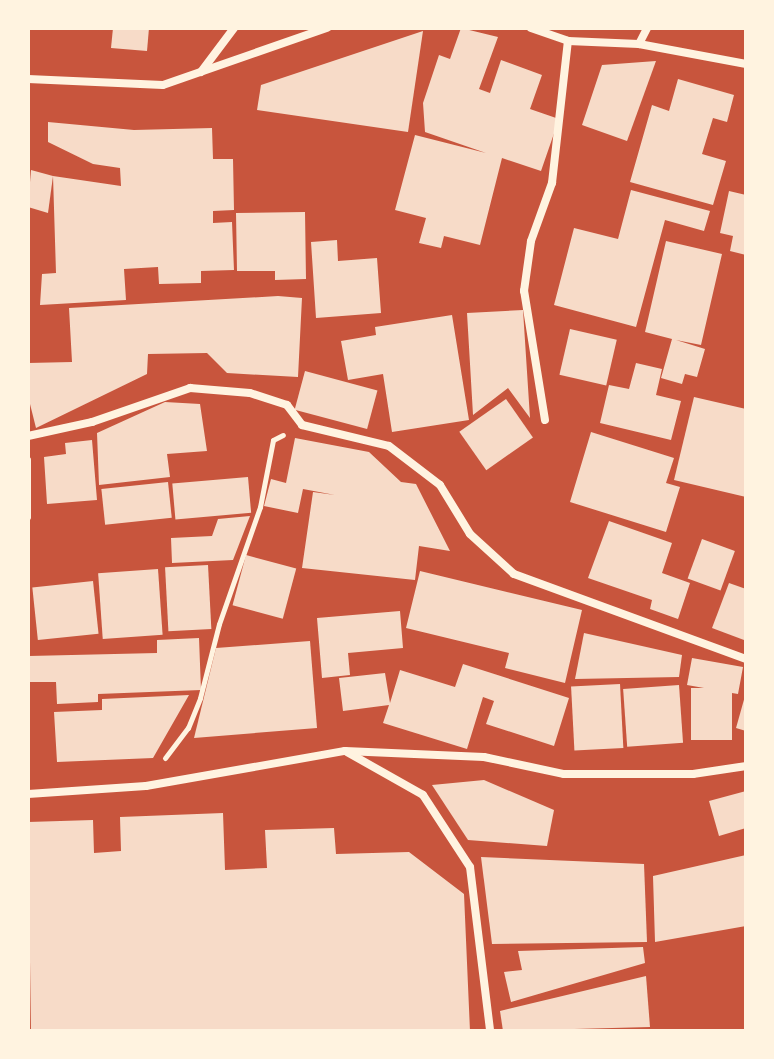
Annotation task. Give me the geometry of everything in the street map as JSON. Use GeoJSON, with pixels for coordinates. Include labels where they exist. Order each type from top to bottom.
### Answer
{"type":"FeatureCollection","features":[{"type":"Feature","properties":{"kind":"street"},"geometry":{"type":"LineString","coordinates":[[199,74],[234,28]]}},
{"type":"Feature","properties":{"kind":"street"},"geometry":{"type":"LineString","coordinates":[[28,79],[163,85],[327,28]]}},
{"type":"Feature","properties":{"kind":"street"},"geometry":{"type":"LineString","coordinates":[[531,28],[568,41],[639,44],[746,64]]}},
{"type":"Feature","properties":{"kind":"street"},"geometry":{"type":"LineString","coordinates":[[639,44],[647,28]]}},
{"type":"Feature","properties":{"kind":"street"},"geometry":{"type":"LineString","coordinates":[[545,420],[524,291],[531,241],[552,183],[568,41]]}},
{"type":"Feature","properties":{"kind":"street"},"geometry":{"type":"LineString","coordinates":[[28,436],[92,422],[190,388],[250,393],[287,405],[302,425],[389,446],[440,485],[470,534],[514,574],[746,659]]}},
{"type":"Feature","properties":{"kind":"street"},"geometry":{"type":"LineString","coordinates":[[345,751],[423,795],[470,867],[490,1031]]}},
{"type":"Feature","properties":{"kind":"street"},"geometry":{"type":"LineString","coordinates":[[28,794],[146,786],[345,751],[484,757],[564,774],[693,774],[746,766]]}},
{"type":"Feature","properties":{"kind":"path"},"geometry":{"type":"LineString","coordinates":[[146,786],[188,728],[200,698],[260,507],[273,440],[302,425]]}},
{"type":"Feature","properties":{"kind":"path"},"geometry":{"type":"LineString","coordinates":[[28,458],[28,517]]}},
{"type":"Feature","properties":{"kind":"building"},"geometry":{"type":"Polygon","coordinates":[[[113,28],[149,28],[147,51],[111,48],[113,28]]]}},
{"type":"Feature","properties":{"kind":"building"},"geometry":{"type":"Polygon","coordinates":[[[461,28],[498,37],[479,89],[490,93],[501,60],[542,75],[530,109],[559,119],[541,171],[502,158],[480,245],[444,236],[441,248],[419,243],[426,218],[395,210],[415,135],[486,153],[425,132],[423,103],[439,55],[450,59],[461,28]]]}},
{"type":"Feature","properties":{"kind":"building"},"geometry":{"type":"Polygon","coordinates":[[[423,31],[408,132],[257,110],[261,85],[423,31]]]}},
{"type":"Feature","properties":{"kind":"building"},"geometry":{"type":"Polygon","coordinates":[[[656,61],[627,141],[582,125],[602,65],[656,61]]]}},
{"type":"Feature","properties":{"kind":"building"},"geometry":{"type":"Polygon","coordinates":[[[678,79],[734,95],[727,122],[713,118],[702,154],[726,161],[713,205],[630,182],[652,105],[669,111],[678,79]]]}},
{"type":"Feature","properties":{"kind":"building"},"geometry":{"type":"Polygon","coordinates":[[[48,122],[134,130],[212,128],[213,159],[233,159],[234,210],[213,211],[213,223],[232,222],[234,270],[201,271],[201,283],[159,284],[158,267],[124,269],[126,300],[40,305],[42,274],[56,273],[53,176],[121,186],[120,168],[93,164],[48,142],[48,122]]]}},
{"type":"Feature","properties":{"kind":"building"},"geometry":{"type":"Polygon","coordinates":[[[31,170],[53,176],[48,213],[28,207],[31,170]]]}},
{"type":"Feature","properties":{"kind":"building"},"geometry":{"type":"Polygon","coordinates":[[[631,190],[710,211],[704,231],[665,220],[636,327],[554,305],[574,228],[618,239],[631,190]]]}},
{"type":"Feature","properties":{"kind":"building"},"geometry":{"type":"Polygon","coordinates":[[[729,191],[746,195],[746,255],[730,251],[733,236],[720,233],[729,191]]]}},
{"type":"Feature","properties":{"kind":"building"},"geometry":{"type":"Polygon","coordinates":[[[305,212],[306,279],[275,280],[275,271],[237,271],[236,213],[305,212]]]}},
{"type":"Feature","properties":{"kind":"building"},"geometry":{"type":"Polygon","coordinates":[[[337,240],[338,261],[377,258],[381,313],[316,318],[311,242],[337,240]]]}},
{"type":"Feature","properties":{"kind":"building"},"geometry":{"type":"Polygon","coordinates":[[[666,241],[722,254],[701,345],[676,340],[705,349],[697,377],[685,374],[682,384],[661,378],[672,339],[645,332],[666,241]]]}},
{"type":"Feature","properties":{"kind":"building"},"geometry":{"type":"Polygon","coordinates":[[[278,296],[302,298],[298,377],[227,373],[207,353],[148,354],[147,374],[36,428],[28,396],[28,363],[72,362],[69,308],[278,296]]]}},
{"type":"Feature","properties":{"kind":"building"},"geometry":{"type":"Polygon","coordinates":[[[523,310],[530,418],[508,388],[473,415],[467,313],[523,310]]]}},
{"type":"Feature","properties":{"kind":"building"},"geometry":{"type":"Polygon","coordinates":[[[452,315],[469,420],[392,432],[383,374],[348,380],[341,341],[376,335],[375,327],[452,315]]]}},
{"type":"Feature","properties":{"kind":"building"},"geometry":{"type":"Polygon","coordinates":[[[570,329],[617,340],[606,386],[559,375],[570,329]]]}},
{"type":"Feature","properties":{"kind":"building"},"geometry":{"type":"Polygon","coordinates":[[[636,363],[662,369],[656,395],[681,401],[671,440],[600,423],[609,385],[629,389],[636,363]]]}},
{"type":"Feature","properties":{"kind":"building"},"geometry":{"type":"Polygon","coordinates":[[[305,371],[377,390],[367,429],[295,410],[305,371]]]}},
{"type":"Feature","properties":{"kind":"building"},"geometry":{"type":"Polygon","coordinates":[[[694,397],[746,409],[746,497],[674,480],[694,397]]]}},
{"type":"Feature","properties":{"kind":"building"},"geometry":{"type":"Polygon","coordinates":[[[506,399],[533,438],[486,470],[459,432],[506,399]]]}},
{"type":"Feature","properties":{"kind":"building"},"geometry":{"type":"Polygon","coordinates":[[[165,402],[200,404],[207,451],[167,454],[170,477],[99,485],[97,433],[165,402]]]}},
{"type":"Feature","properties":{"kind":"building"},"geometry":{"type":"Polygon","coordinates":[[[591,432],[674,458],[666,483],[680,487],[666,532],[570,502],[591,432]]]}},
{"type":"Feature","properties":{"kind":"building"},"geometry":{"type":"Polygon","coordinates":[[[295,438],[369,452],[401,482],[416,484],[450,551],[419,546],[415,580],[302,568],[313,492],[335,495],[303,489],[298,513],[264,506],[271,479],[286,483],[295,438]]]}},
{"type":"Feature","properties":{"kind":"building"},"geometry":{"type":"Polygon","coordinates":[[[92,440],[97,500],[47,504],[44,457],[66,454],[65,443],[92,440]]]}},
{"type":"Feature","properties":{"kind":"building"},"geometry":{"type":"Polygon","coordinates":[[[248,477],[251,513],[175,519],[172,484],[248,477]]]}},
{"type":"Feature","properties":{"kind":"building"},"geometry":{"type":"Polygon","coordinates":[[[168,482],[172,518],[105,525],[101,489],[168,482]]]}},
{"type":"Feature","properties":{"kind":"building"},"geometry":{"type":"Polygon","coordinates":[[[250,516],[233,560],[172,563],[171,538],[212,536],[218,519],[250,516]]]}},
{"type":"Feature","properties":{"kind":"building"},"geometry":{"type":"Polygon","coordinates":[[[609,521],[672,543],[662,573],[690,583],[678,619],[650,609],[652,600],[588,578],[609,521]]]}},
{"type":"Feature","properties":{"kind":"building"},"geometry":{"type":"Polygon","coordinates":[[[702,539],[735,551],[721,590],[688,578],[702,539]]]}},
{"type":"Feature","properties":{"kind":"building"},"geometry":{"type":"Polygon","coordinates":[[[246,555],[296,568],[283,619],[233,605],[246,555]]]}},
{"type":"Feature","properties":{"kind":"building"},"geometry":{"type":"Polygon","coordinates":[[[208,565],[211,629],[168,631],[165,567],[208,565]]]}},
{"type":"Feature","properties":{"kind":"building"},"geometry":{"type":"Polygon","coordinates":[[[158,569],[163,635],[103,639],[98,573],[158,569]]]}},
{"type":"Feature","properties":{"kind":"building"},"geometry":{"type":"Polygon","coordinates":[[[420,571],[582,610],[565,683],[505,668],[509,653],[406,628],[420,571]]]}},
{"type":"Feature","properties":{"kind":"building"},"geometry":{"type":"Polygon","coordinates":[[[93,581],[99,634],[38,640],[32,587],[93,581]]]}},
{"type":"Feature","properties":{"kind":"building"},"geometry":{"type":"Polygon","coordinates":[[[729,583],[746,589],[744,640],[712,628],[729,583]]]}},
{"type":"Feature","properties":{"kind":"building"},"geometry":{"type":"Polygon","coordinates":[[[400,611],[403,648],[348,653],[350,675],[322,678],[317,618],[400,611]]]}},
{"type":"Feature","properties":{"kind":"building"},"geometry":{"type":"Polygon","coordinates":[[[584,633],[682,655],[679,677],[575,679],[584,633]]]}},
{"type":"Feature","properties":{"kind":"building"},"geometry":{"type":"Polygon","coordinates":[[[199,638],[201,690],[98,694],[98,702],[57,704],[56,682],[30,682],[29,656],[157,653],[157,640],[199,638]]]}},
{"type":"Feature","properties":{"kind":"building"},"geometry":{"type":"Polygon","coordinates":[[[310,641],[317,728],[194,738],[216,648],[310,641]]]}},
{"type":"Feature","properties":{"kind":"building"},"geometry":{"type":"Polygon","coordinates":[[[692,658],[743,667],[738,694],[732,693],[732,740],[691,740],[691,688],[704,688],[687,685],[692,658]]]}},
{"type":"Feature","properties":{"kind":"building"},"geometry":{"type":"Polygon","coordinates":[[[463,664],[569,698],[554,746],[486,724],[494,701],[483,697],[467,749],[383,723],[389,705],[343,711],[339,678],[385,673],[390,703],[400,670],[455,687],[463,664]]]}},
{"type":"Feature","properties":{"kind":"building"},"geometry":{"type":"Polygon","coordinates":[[[620,684],[623,748],[574,750],[571,687],[620,684]]]}},
{"type":"Feature","properties":{"kind":"building"},"geometry":{"type":"Polygon","coordinates":[[[679,685],[683,743],[627,747],[623,689],[679,685]]]}},
{"type":"Feature","properties":{"kind":"building"},"geometry":{"type":"Polygon","coordinates":[[[189,695],[153,758],[57,762],[54,712],[102,710],[102,699],[189,695]]]}},
{"type":"Feature","properties":{"kind":"building"},"geometry":{"type":"Polygon","coordinates":[[[746,696],[746,731],[736,728],[746,696]]]}},
{"type":"Feature","properties":{"kind":"building"},"geometry":{"type":"Polygon","coordinates":[[[484,780],[554,810],[547,846],[468,840],[432,785],[484,780]]]}},
{"type":"Feature","properties":{"kind":"building"},"geometry":{"type":"Polygon","coordinates":[[[746,791],[746,828],[719,836],[709,801],[746,791]]]}},
{"type":"Feature","properties":{"kind":"building"},"geometry":{"type":"Polygon","coordinates":[[[223,813],[225,870],[267,868],[265,830],[334,828],[336,854],[409,852],[464,894],[470,1031],[31,1031],[28,822],[93,820],[94,853],[121,851],[120,817],[223,813]]]}},
{"type":"Feature","properties":{"kind":"building"},"geometry":{"type":"Polygon","coordinates":[[[746,855],[746,926],[655,942],[653,876],[746,855]]]}},
{"type":"Feature","properties":{"kind":"building"},"geometry":{"type":"Polygon","coordinates":[[[481,857],[644,864],[647,942],[492,944],[481,857]]]}},
{"type":"Feature","properties":{"kind":"building"},"geometry":{"type":"Polygon","coordinates":[[[643,947],[645,963],[511,1002],[504,972],[522,970],[518,951],[643,947]]]}},
{"type":"Feature","properties":{"kind":"building"},"geometry":{"type":"Polygon","coordinates":[[[646,976],[650,1027],[503,1031],[500,1011],[646,976]]]}}]}
